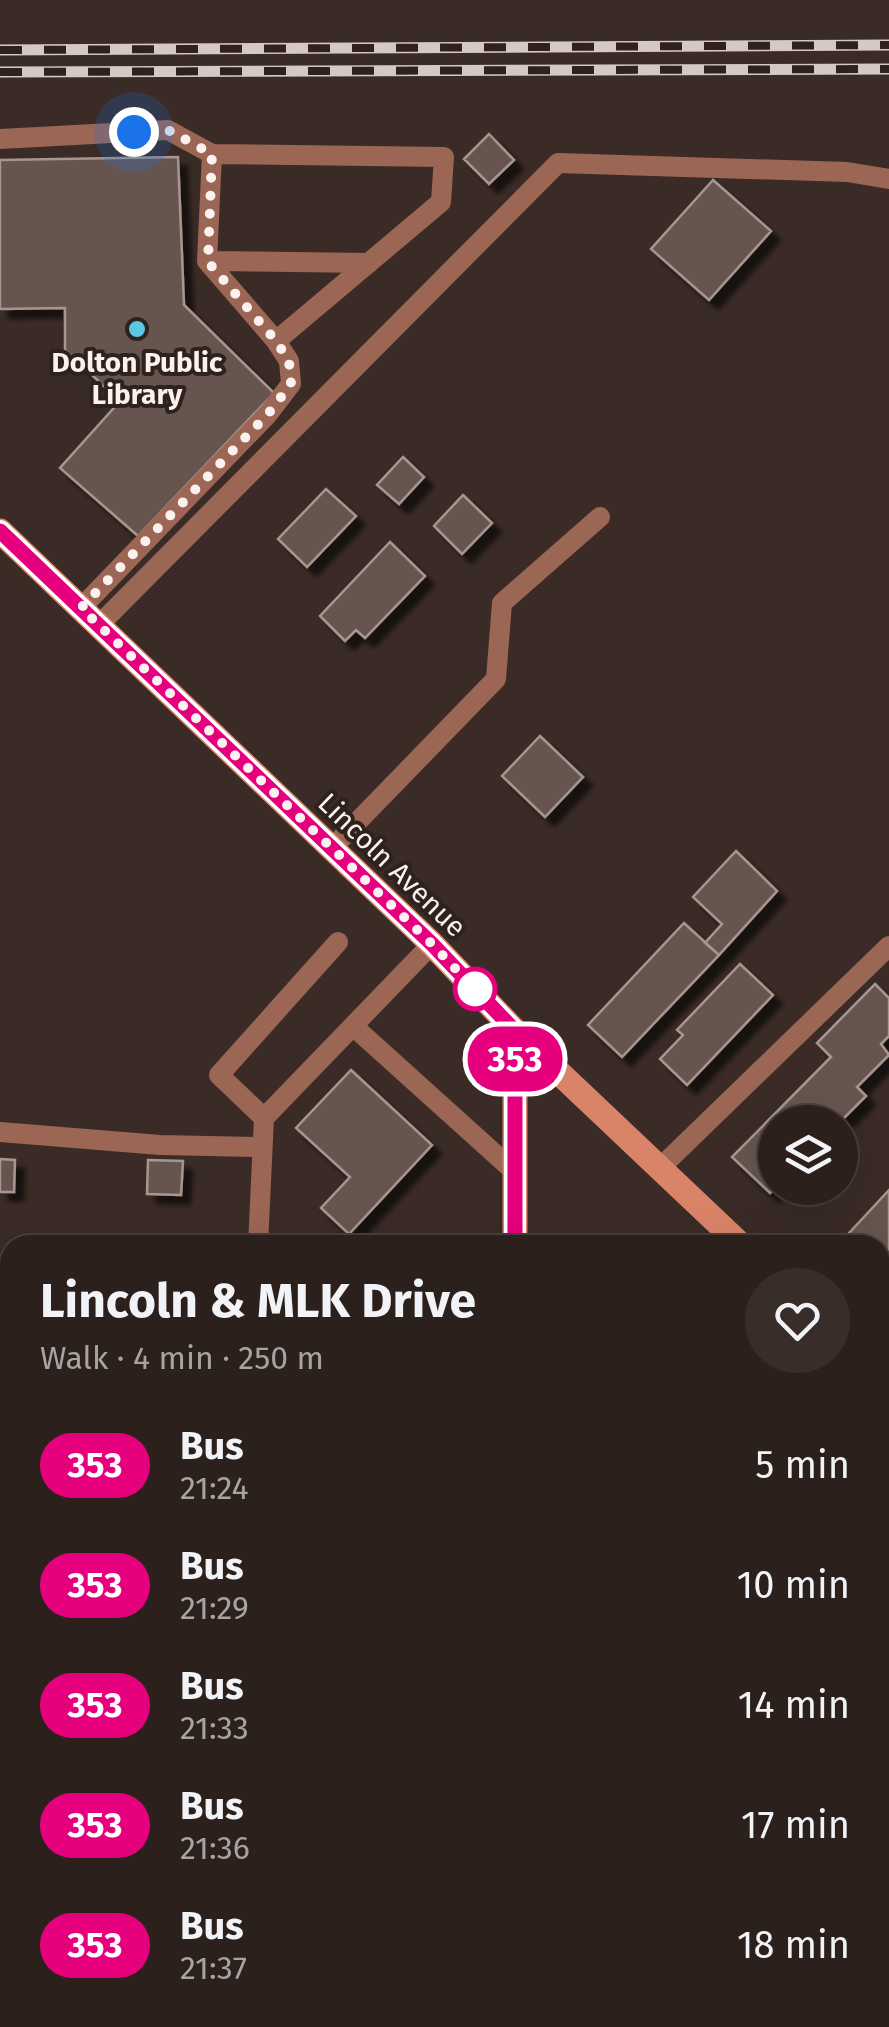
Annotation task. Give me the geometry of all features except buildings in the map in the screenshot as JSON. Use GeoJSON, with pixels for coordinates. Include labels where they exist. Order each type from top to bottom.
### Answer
{"type":"FeatureCollection","features":[{"type":"Feature","properties":{"kind":"street","name":"Lincoln Avenue"},"geometry":{"type":"LineString","coordinates":[[0,530],[731,1235]]}},
{"type":"Feature","properties":{"kind":"street"},"geometry":{"type":"LineString","coordinates":[[515,1031],[515,1235]]}},
{"type":"Feature","properties":{"kind":"lane"},"geometry":{"type":"LineString","coordinates":[[0,139],[168,130],[212,154],[444,157],[441,202],[276,341]]}},
{"type":"Feature","properties":{"kind":"lane"},"geometry":{"type":"LineString","coordinates":[[90,616],[291,384],[289,361],[276,341],[208,262],[212,154]]}},
{"type":"Feature","properties":{"kind":"lane"},"geometry":{"type":"LineString","coordinates":[[90,616],[558,163],[847,172],[889,178]]}},
{"type":"Feature","properties":{"kind":"lane"},"geometry":{"type":"LineString","coordinates":[[208,262],[369,262]]}},
{"type":"Feature","properties":{"kind":"lane"},"geometry":{"type":"LineString","coordinates":[[332,848],[496,680],[502,604],[600,517]]}},
{"type":"Feature","properties":{"kind":"lane"},"geometry":{"type":"LineString","coordinates":[[264,1118],[219,1075],[338,942]]}},
{"type":"Feature","properties":{"kind":"lane"},"geometry":{"type":"LineString","coordinates":[[258,1235],[264,1118],[432,944]]}},
{"type":"Feature","properties":{"kind":"lane"},"geometry":{"type":"LineString","coordinates":[[661,1167],[889,946]]}},
{"type":"Feature","properties":{"kind":"lane"},"geometry":{"type":"LineString","coordinates":[[354,1026],[515,1172]]}},
{"type":"Feature","properties":{"kind":"lane"},"geometry":{"type":"LineString","coordinates":[[0,1132],[261,1147]]}},
{"type":"Feature","properties":{"kind":"railway"},"geometry":{"type":"LineString","coordinates":[[0,50],[889,45]]}},
{"type":"Feature","properties":{"kind":"railway"},"geometry":{"type":"LineString","coordinates":[[0,72],[889,69]]}},
{"type":"Feature","properties":{"kind":"bus line","name":"353"},"geometry":{"type":"LineString","coordinates":[[0,531],[432,944],[515,1031],[515,1235]]}},
{"type":"Feature","properties":{"kind":"place","name":"Dolton Public Library"},"geometry":{"type":"Point","coordinates":[137,329]}},
{"type":"Feature","properties":{"kind":"route"},"geometry":{"type":"LineString","coordinates":[[134,132],[168,130],[212,154],[208,262],[276,341],[289,361],[291,384],[268,414],[81,608],[432,944],[487,1002],[475,989]]}}]}
